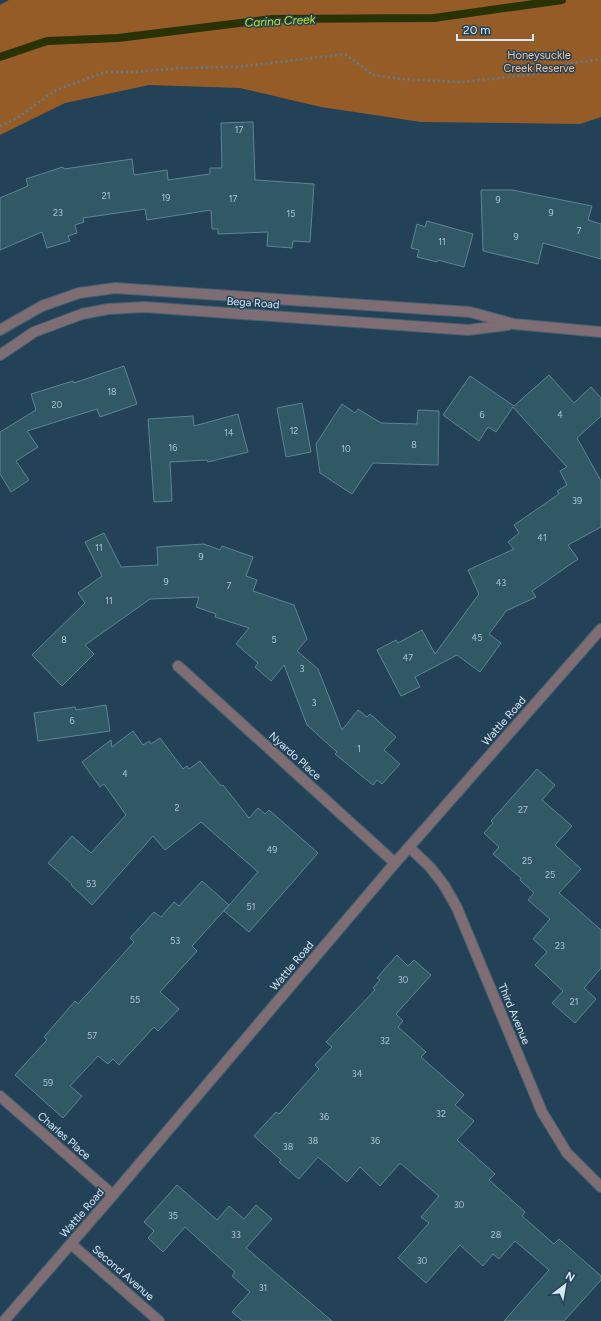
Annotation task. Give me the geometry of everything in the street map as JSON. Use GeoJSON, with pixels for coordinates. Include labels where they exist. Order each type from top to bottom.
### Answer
{"type":"FeatureCollection","features":[{"type":"Feature","properties":{"kind":"street","name":"Bega Road"},"geometry":{"type":"LineString","coordinates":[[0,330],[42,306],[78,293],[115,288],[470,312],[514,324],[601,332]]}},
{"type":"Feature","properties":{"kind":"street","name":"Bega Road"},"geometry":{"type":"LineString","coordinates":[[0,356],[34,332],[82,314],[108,309],[144,307],[468,330],[514,324]]}},
{"type":"Feature","properties":{"kind":"street","name":"Wattle Road"},"geometry":{"type":"LineString","coordinates":[[4,1321],[395,864],[601,630]]}},
{"type":"Feature","properties":{"kind":"street","name":"Nyardo Place"},"geometry":{"type":"LineString","coordinates":[[178,666],[395,864]]}},
{"type":"Feature","properties":{"kind":"street","name":"Third Avenue"},"geometry":{"type":"LineString","coordinates":[[410,847],[430,867],[444,885],[457,908],[542,1112],[567,1153],[601,1187]]}},
{"type":"Feature","properties":{"kind":"street","name":"Charles Place"},"geometry":{"type":"LineString","coordinates":[[0,1096],[113,1195]]}},
{"type":"Feature","properties":{"kind":"street","name":"Second Avenue"},"geometry":{"type":"LineString","coordinates":[[71,1244],[160,1321]]}},
{"type":"Feature","properties":{"kind":"path"},"geometry":{"type":"LineString","coordinates":[[0,126],[19,117],[56,90],[105,72],[237,67],[345,54],[373,75],[401,79],[462,82],[536,74],[572,63],[601,59]]}},
{"type":"Feature","properties":{"kind":"green space","name":"Honeysuckle Creek Reserve"},"geometry":{"type":"Polygon","coordinates":[[[9,0],[601,0],[601,117],[580,124],[421,122],[321,107],[240,88],[149,85],[65,103],[0,135],[0,5],[9,0]]]}},
{"type":"Feature","properties":{"kind":"building"},"geometry":{"type":"Polygon","coordinates":[[[253,122],[255,180],[314,184],[310,242],[293,241],[292,248],[267,246],[268,232],[218,234],[218,229],[212,229],[211,210],[147,220],[145,209],[83,218],[84,222],[75,225],[77,233],[68,236],[70,241],[47,248],[42,232],[0,250],[0,198],[28,186],[26,179],[63,167],[64,169],[132,159],[134,175],[167,170],[168,180],[210,174],[210,168],[222,168],[221,123],[253,122]]]}},
{"type":"Feature","properties":{"kind":"building"},"geometry":{"type":"Polygon","coordinates":[[[481,190],[512,190],[592,206],[588,220],[601,224],[601,259],[543,243],[538,264],[483,251],[481,190]]]}},
{"type":"Feature","properties":{"kind":"building"},"geometry":{"type":"Polygon","coordinates":[[[427,221],[473,234],[464,267],[438,260],[437,262],[417,257],[419,250],[411,248],[417,224],[425,227],[427,221]]]}},
{"type":"Feature","properties":{"kind":"building"},"geometry":{"type":"Polygon","coordinates":[[[124,366],[137,404],[100,417],[97,409],[27,431],[38,447],[16,461],[29,480],[11,492],[0,474],[0,432],[36,410],[31,394],[73,381],[74,383],[124,366]]]}},
{"type":"Feature","properties":{"kind":"building"},"geometry":{"type":"Polygon","coordinates":[[[549,375],[574,403],[591,387],[601,398],[601,416],[577,438],[601,481],[601,527],[568,545],[578,559],[532,591],[536,597],[506,611],[489,634],[501,643],[480,672],[457,655],[415,677],[420,687],[401,696],[377,650],[396,640],[398,643],[422,630],[435,654],[479,594],[468,570],[514,549],[508,542],[519,533],[514,525],[559,494],[557,491],[567,485],[560,471],[567,467],[513,407],[496,432],[488,427],[479,441],[443,415],[470,376],[514,406],[549,375]]]}},
{"type":"Feature","properties":{"kind":"building"},"geometry":{"type":"Polygon","coordinates":[[[302,403],[311,452],[286,457],[277,408],[302,403]]]}},
{"type":"Feature","properties":{"kind":"building"},"geometry":{"type":"Polygon","coordinates":[[[342,404],[355,413],[358,409],[381,423],[417,424],[418,410],[439,411],[438,465],[373,463],[352,494],[320,473],[316,444],[342,404]]]}},
{"type":"Feature","properties":{"kind":"building"},"geometry":{"type":"Polygon","coordinates":[[[238,414],[248,452],[208,462],[207,460],[170,462],[172,501],[154,502],[148,419],[193,416],[194,426],[238,414]]]}},
{"type":"Feature","properties":{"kind":"building"},"geometry":{"type":"Polygon","coordinates":[[[104,533],[121,567],[158,565],[157,547],[204,544],[220,550],[222,546],[253,557],[246,576],[257,580],[253,591],[294,605],[307,639],[297,651],[318,669],[342,730],[358,710],[367,717],[370,714],[396,737],[384,750],[400,764],[382,784],[377,780],[373,785],[335,754],[337,752],[307,725],[284,665],[271,681],[255,667],[258,663],[236,644],[249,628],[215,617],[216,614],[196,607],[199,597],[150,599],[85,645],[94,654],[62,686],[32,655],[85,603],[78,593],[102,576],[85,542],[104,533]]]}},
{"type":"Feature","properties":{"kind":"building"},"geometry":{"type":"Polygon","coordinates":[[[106,705],[110,731],[38,741],[34,713],[75,707],[76,710],[106,705]]]}},
{"type":"Feature","properties":{"kind":"building"},"geometry":{"type":"Polygon","coordinates":[[[133,731],[143,745],[149,741],[151,744],[160,738],[183,769],[187,766],[189,769],[200,761],[221,786],[223,785],[249,818],[258,808],[265,814],[269,810],[318,853],[249,932],[224,911],[258,872],[201,822],[165,850],[153,836],[92,905],[71,885],[72,884],[48,863],[72,836],[91,853],[126,815],[104,784],[100,787],[82,762],[111,740],[112,747],[133,731]]]}},
{"type":"Feature","properties":{"kind":"building"},"geometry":{"type":"Polygon","coordinates":[[[537,769],[555,785],[542,800],[572,826],[555,845],[581,869],[559,893],[601,930],[601,968],[584,988],[596,999],[575,1023],[552,1003],[563,991],[535,965],[547,952],[533,939],[550,919],[528,900],[534,893],[520,880],[521,878],[493,854],[499,847],[484,833],[493,823],[491,821],[537,769]]]}},
{"type":"Feature","properties":{"kind":"building"},"geometry":{"type":"Polygon","coordinates":[[[202,881],[229,905],[192,946],[197,951],[160,992],[179,1009],[158,1031],[154,1027],[119,1065],[113,1059],[108,1064],[98,1056],[70,1086],[82,1096],[63,1118],[15,1075],[47,1040],[44,1037],[75,1001],[78,1004],[134,942],[130,938],[154,912],[161,917],[174,902],[179,906],[202,881]]]}},
{"type":"Feature","properties":{"kind":"building"},"geometry":{"type":"Polygon","coordinates":[[[397,955],[408,966],[414,960],[431,975],[396,1014],[403,1021],[398,1027],[426,1052],[421,1057],[464,1095],[455,1105],[474,1121],[457,1140],[495,1174],[489,1180],[525,1212],[522,1216],[554,1244],[559,1239],[601,1276],[601,1280],[564,1321],[504,1321],[549,1270],[515,1241],[499,1259],[493,1254],[483,1266],[460,1245],[426,1283],[398,1258],[429,1223],[421,1217],[439,1196],[400,1163],[380,1186],[360,1167],[347,1182],[318,1157],[299,1179],[279,1162],[281,1160],[254,1136],[276,1112],[279,1114],[319,1069],[315,1065],[332,1047],[326,1042],[375,990],[373,988],[380,980],[377,978],[397,955]]]}},
{"type":"Feature","properties":{"kind":"building"},"geometry":{"type":"Polygon","coordinates":[[[177,1185],[217,1220],[229,1206],[244,1219],[256,1205],[272,1219],[246,1248],[332,1321],[243,1321],[232,1312],[250,1292],[232,1276],[235,1272],[185,1227],[163,1252],[148,1238],[154,1231],[144,1222],[177,1185]]]}},
{"type":"Feature","properties":{"kind":"waterway","name":"Carina Creek"},"geometry":{"type":"LineString","coordinates":[[0,57],[47,41],[118,38],[272,19],[434,18],[562,0]]}}]}
